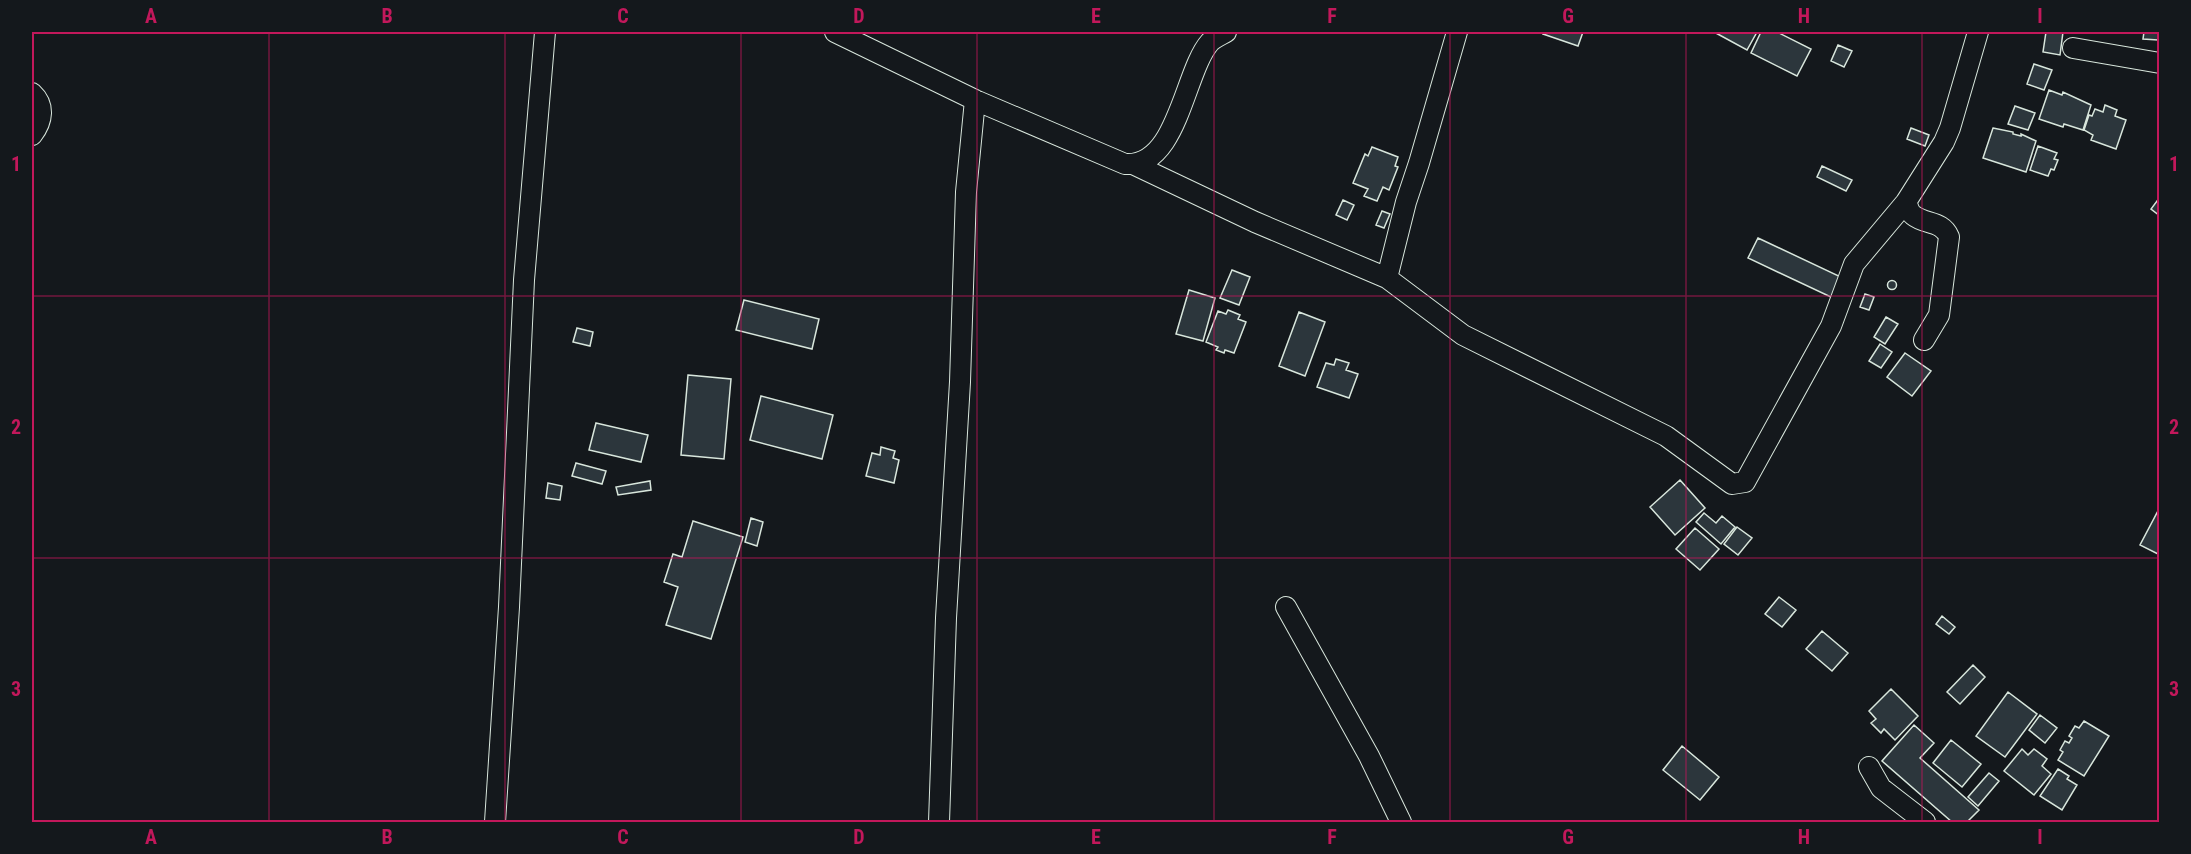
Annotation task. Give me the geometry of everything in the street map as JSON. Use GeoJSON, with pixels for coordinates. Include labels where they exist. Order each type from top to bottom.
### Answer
{"type":"FeatureCollection","features":[{"type":"Feature","properties":{"kind":"street"},"geometry":{"type":"LineString","coordinates":[[495,822],[509,607],[524,280],[545,32]]}},
{"type":"Feature","properties":{"kind":"street"},"geometry":{"type":"LineString","coordinates":[[835,32],[975,100],[1125,164],[1135,165],[1141,164],[1162,145],[1171,131],[1196,68],[1210,43],[1226,32]]}},
{"type":"Feature","properties":{"kind":"street"},"geometry":{"type":"LineString","coordinates":[[1387,278],[1406,202],[1457,32]]}},
{"type":"Feature","properties":{"kind":"street"},"geometry":{"type":"LineString","coordinates":[[1135,165],[1256,222],[1387,278],[1463,335],[1666,436],[1732,484],[1746,482],[1831,326],[1854,264],[1906,202],[1944,142],[1978,32]]}},
{"type":"Feature","properties":{"kind":"street"},"geometry":{"type":"LineString","coordinates":[[2073,48],[2160,63]]}},
{"type":"Feature","properties":{"kind":"street"},"geometry":{"type":"LineString","coordinates":[[32,93],[38,98],[42,110],[32,135]]}},
{"type":"Feature","properties":{"kind":"street"},"geometry":{"type":"LineString","coordinates":[[939,822],[946,618],[960,382],[966,192],[975,100]]}},
{"type":"Feature","properties":{"kind":"street"},"geometry":{"type":"LineString","coordinates":[[1906,202],[1913,215],[1940,226],[1949,237],[1940,315],[1924,340]]}},
{"type":"Feature","properties":{"kind":"street"},"geometry":{"type":"LineString","coordinates":[[1286,607],[1369,756],[1401,822]]}},
{"type":"Feature","properties":{"kind":"street"},"geometry":{"type":"LineString","coordinates":[[1869,767],[1881,788],[1925,822]]}},
{"type":"Feature","properties":{"kind":"building"},"geometry":{"type":"Polygon","coordinates":[[[1544,32],[1583,32],[1578,46],[1543,34],[1544,32]]]}},
{"type":"Feature","properties":{"kind":"building"},"geometry":{"type":"Polygon","coordinates":[[[1714,32],[1757,32],[1747,50],[1714,32]]]}},
{"type":"Feature","properties":{"kind":"building"},"geometry":{"type":"Polygon","coordinates":[[[1761,32],[1777,32],[1811,49],[1797,76],[1751,53],[1761,32]]]}},
{"type":"Feature","properties":{"kind":"building"},"geometry":{"type":"Polygon","coordinates":[[[2046,32],[2063,32],[2060,55],[2043,52],[2046,32]]]}},
{"type":"Feature","properties":{"kind":"building"},"geometry":{"type":"Polygon","coordinates":[[[2144,32],[2159,32],[2158,40],[2143,39],[2144,32]]]}},
{"type":"Feature","properties":{"kind":"building"},"geometry":{"type":"Polygon","coordinates":[[[1838,45],[1852,51],[1844,67],[1831,61],[1838,45]]]}},
{"type":"Feature","properties":{"kind":"building"},"geometry":{"type":"Polygon","coordinates":[[[2034,64],[2052,70],[2044,90],[2027,84],[2034,64]]]}},
{"type":"Feature","properties":{"kind":"building"},"geometry":{"type":"Polygon","coordinates":[[[2049,90],[2062,95],[2063,92],[2091,105],[2083,130],[2064,124],[2063,127],[2039,119],[2049,90]]]}},
{"type":"Feature","properties":{"kind":"building"},"geometry":{"type":"Polygon","coordinates":[[[2105,105],[2117,110],[2115,116],[2126,120],[2116,149],[2091,140],[2093,135],[2084,130],[2089,115],[2092,116],[2095,109],[2103,112],[2105,105]]]}},
{"type":"Feature","properties":{"kind":"building"},"geometry":{"type":"Polygon","coordinates":[[[2015,106],[2035,113],[2028,130],[2008,124],[2015,106]]]}},
{"type":"Feature","properties":{"kind":"building"},"geometry":{"type":"Polygon","coordinates":[[[1911,128],[1929,135],[1925,146],[1907,139],[1911,128]]]}},
{"type":"Feature","properties":{"kind":"building"},"geometry":{"type":"Polygon","coordinates":[[[1993,128],[2021,136],[2021,134],[2036,141],[2026,172],[1983,158],[1993,128]]]}},
{"type":"Feature","properties":{"kind":"building"},"geometry":{"type":"Polygon","coordinates":[[[2038,146],[2057,153],[2054,159],[2058,160],[2054,170],[2051,169],[2048,176],[2030,170],[2038,146]]]}},
{"type":"Feature","properties":{"kind":"building"},"geometry":{"type":"Polygon","coordinates":[[[1372,147],[1398,157],[1395,166],[1398,167],[1389,190],[1383,187],[1377,201],[1364,196],[1368,189],[1353,183],[1365,154],[1368,156],[1372,147]]]}},
{"type":"Feature","properties":{"kind":"building"},"geometry":{"type":"Polygon","coordinates":[[[1822,166],[1852,180],[1846,191],[1817,177],[1822,166]]]}},
{"type":"Feature","properties":{"kind":"building"},"geometry":{"type":"Polygon","coordinates":[[[2160,197],[2160,216],[2151,209],[2160,197]]]}},
{"type":"Feature","properties":{"kind":"building"},"geometry":{"type":"Polygon","coordinates":[[[1343,200],[1354,205],[1347,220],[1336,215],[1343,200]]]}},
{"type":"Feature","properties":{"kind":"building"},"geometry":{"type":"Polygon","coordinates":[[[1382,211],[1390,214],[1384,228],[1376,225],[1382,211]]]}},
{"type":"Feature","properties":{"kind":"building"},"geometry":{"type":"Polygon","coordinates":[[[1758,238],[1843,278],[1833,298],[1748,258],[1758,238]]]}},
{"type":"Feature","properties":{"kind":"building"},"geometry":{"type":"Polygon","coordinates":[[[1232,270],[1250,277],[1239,305],[1220,298],[1232,270]]]}},
{"type":"Feature","properties":{"kind":"building"},"geometry":{"type":"Polygon","coordinates":[[[1892,281],[1896,285],[1892,289],[1888,285],[1892,281]]]}},
{"type":"Feature","properties":{"kind":"building"},"geometry":{"type":"Polygon","coordinates":[[[1189,290],[1215,298],[1203,341],[1176,334],[1189,290]]]}},
{"type":"Feature","properties":{"kind":"building"},"geometry":{"type":"Polygon","coordinates":[[[1865,294],[1874,297],[1869,310],[1860,307],[1865,294]]]}},
{"type":"Feature","properties":{"kind":"building"},"geometry":{"type":"Polygon","coordinates":[[[744,300],[819,319],[812,349],[736,330],[744,300]]]}},
{"type":"Feature","properties":{"kind":"building"},"geometry":{"type":"Polygon","coordinates":[[[1228,310],[1240,315],[1238,319],[1246,322],[1234,353],[1216,350],[1218,347],[1206,342],[1218,311],[1226,314],[1228,310]]]}},
{"type":"Feature","properties":{"kind":"building"},"geometry":{"type":"Polygon","coordinates":[[[1299,312],[1325,322],[1305,376],[1279,366],[1299,312]]]}},
{"type":"Feature","properties":{"kind":"building"},"geometry":{"type":"Polygon","coordinates":[[[1886,317],[1898,324],[1885,344],[1874,337],[1886,317]]]}},
{"type":"Feature","properties":{"kind":"building"},"geometry":{"type":"Polygon","coordinates":[[[577,328],[593,332],[590,346],[573,342],[577,328]]]}},
{"type":"Feature","properties":{"kind":"building"},"geometry":{"type":"Polygon","coordinates":[[[1880,344],[1892,352],[1881,368],[1869,361],[1880,344]]]}},
{"type":"Feature","properties":{"kind":"building"},"geometry":{"type":"Polygon","coordinates":[[[1905,353],[1931,371],[1912,396],[1887,377],[1905,353]]]}},
{"type":"Feature","properties":{"kind":"building"},"geometry":{"type":"Polygon","coordinates":[[[1336,359],[1349,363],[1346,370],[1358,374],[1349,398],[1317,387],[1326,363],[1334,365],[1336,359]]]}},
{"type":"Feature","properties":{"kind":"building"},"geometry":{"type":"Polygon","coordinates":[[[688,375],[731,379],[724,459],[681,455],[688,375]]]}},
{"type":"Feature","properties":{"kind":"building"},"geometry":{"type":"Polygon","coordinates":[[[761,396],[833,415],[822,459],[750,440],[761,396]]]}},
{"type":"Feature","properties":{"kind":"building"},"geometry":{"type":"Polygon","coordinates":[[[596,423],[648,435],[641,462],[589,450],[596,423]]]}},
{"type":"Feature","properties":{"kind":"building"},"geometry":{"type":"Polygon","coordinates":[[[881,447],[895,451],[893,458],[899,460],[894,483],[866,476],[872,453],[880,455],[881,447]]]}},
{"type":"Feature","properties":{"kind":"building"},"geometry":{"type":"Polygon","coordinates":[[[576,463],[606,471],[602,484],[572,476],[576,463]]]}},
{"type":"Feature","properties":{"kind":"building"},"geometry":{"type":"Polygon","coordinates":[[[1680,480],[1705,508],[1675,535],[1650,507],[1680,480]]]}},
{"type":"Feature","properties":{"kind":"building"},"geometry":{"type":"Polygon","coordinates":[[[650,481],[651,490],[618,495],[616,487],[650,481]]]}},
{"type":"Feature","properties":{"kind":"building"},"geometry":{"type":"Polygon","coordinates":[[[548,483],[562,486],[560,500],[546,498],[548,483]]]}},
{"type":"Feature","properties":{"kind":"building"},"geometry":{"type":"Polygon","coordinates":[[[2160,507],[2160,555],[2140,545],[2160,507]]]}},
{"type":"Feature","properties":{"kind":"building"},"geometry":{"type":"Polygon","coordinates":[[[1704,513],[1716,523],[1722,516],[1735,527],[1721,544],[1696,522],[1704,513]]]}},
{"type":"Feature","properties":{"kind":"building"},"geometry":{"type":"Polygon","coordinates":[[[751,518],[763,522],[757,546],[745,542],[751,518]]]}},
{"type":"Feature","properties":{"kind":"building"},"geometry":{"type":"Polygon","coordinates":[[[693,521],[743,537],[711,639],[666,625],[678,587],[664,582],[673,554],[682,557],[693,521]]]}},
{"type":"Feature","properties":{"kind":"building"},"geometry":{"type":"Polygon","coordinates":[[[1737,527],[1752,538],[1738,555],[1724,544],[1737,527]]]}},
{"type":"Feature","properties":{"kind":"building"},"geometry":{"type":"Polygon","coordinates":[[[1695,528],[1719,549],[1700,570],[1676,549],[1695,528]]]}},
{"type":"Feature","properties":{"kind":"building"},"geometry":{"type":"Polygon","coordinates":[[[1779,597],[1796,610],[1782,627],[1765,614],[1779,597]]]}},
{"type":"Feature","properties":{"kind":"building"},"geometry":{"type":"Polygon","coordinates":[[[1942,616],[1955,627],[1949,634],[1936,624],[1942,616]]]}},
{"type":"Feature","properties":{"kind":"building"},"geometry":{"type":"Polygon","coordinates":[[[1822,631],[1848,653],[1832,671],[1806,649],[1822,631]]]}},
{"type":"Feature","properties":{"kind":"building"},"geometry":{"type":"Polygon","coordinates":[[[1973,665],[1985,677],[1960,704],[1947,692],[1973,665]]]}},
{"type":"Feature","properties":{"kind":"building"},"geometry":{"type":"Polygon","coordinates":[[[1891,689],[1918,716],[1895,740],[1884,729],[1881,733],[1871,723],[1876,719],[1869,711],[1891,689]]]}},
{"type":"Feature","properties":{"kind":"building"},"geometry":{"type":"Polygon","coordinates":[[[2008,692],[2037,714],[2005,757],[1976,736],[2008,692]]]}},
{"type":"Feature","properties":{"kind":"building"},"geometry":{"type":"Polygon","coordinates":[[[2040,715],[2057,728],[2045,743],[2029,730],[2040,715]]]}},
{"type":"Feature","properties":{"kind":"building"},"geometry":{"type":"Polygon","coordinates":[[[2084,721],[2109,736],[2084,776],[2058,760],[2063,752],[2060,750],[2065,741],[2069,743],[2072,738],[2069,736],[2075,726],[2079,728],[2084,721]]]}},
{"type":"Feature","properties":{"kind":"building"},"geometry":{"type":"Polygon","coordinates":[[[1914,725],[1934,743],[1920,758],[1979,810],[1967,822],[1952,822],[1882,761],[1914,725]]]}},
{"type":"Feature","properties":{"kind":"building"},"geometry":{"type":"Polygon","coordinates":[[[1951,740],[1981,764],[1962,787],[1933,763],[1951,740]]]}},
{"type":"Feature","properties":{"kind":"building"},"geometry":{"type":"Polygon","coordinates":[[[1682,746],[1719,777],[1700,800],[1663,770],[1682,746]]]}},
{"type":"Feature","properties":{"kind":"building"},"geometry":{"type":"Polygon","coordinates":[[[2022,749],[2028,755],[2034,749],[2047,759],[2042,766],[2051,774],[2034,795],[2004,771],[2022,749]]]}},
{"type":"Feature","properties":{"kind":"building"},"geometry":{"type":"Polygon","coordinates":[[[2058,769],[2069,776],[2067,779],[2077,785],[2062,810],[2040,796],[2058,769]]]}},
{"type":"Feature","properties":{"kind":"building"},"geometry":{"type":"Polygon","coordinates":[[[1989,773],[1999,781],[1978,806],[1968,797],[1989,773]]]}}]}
